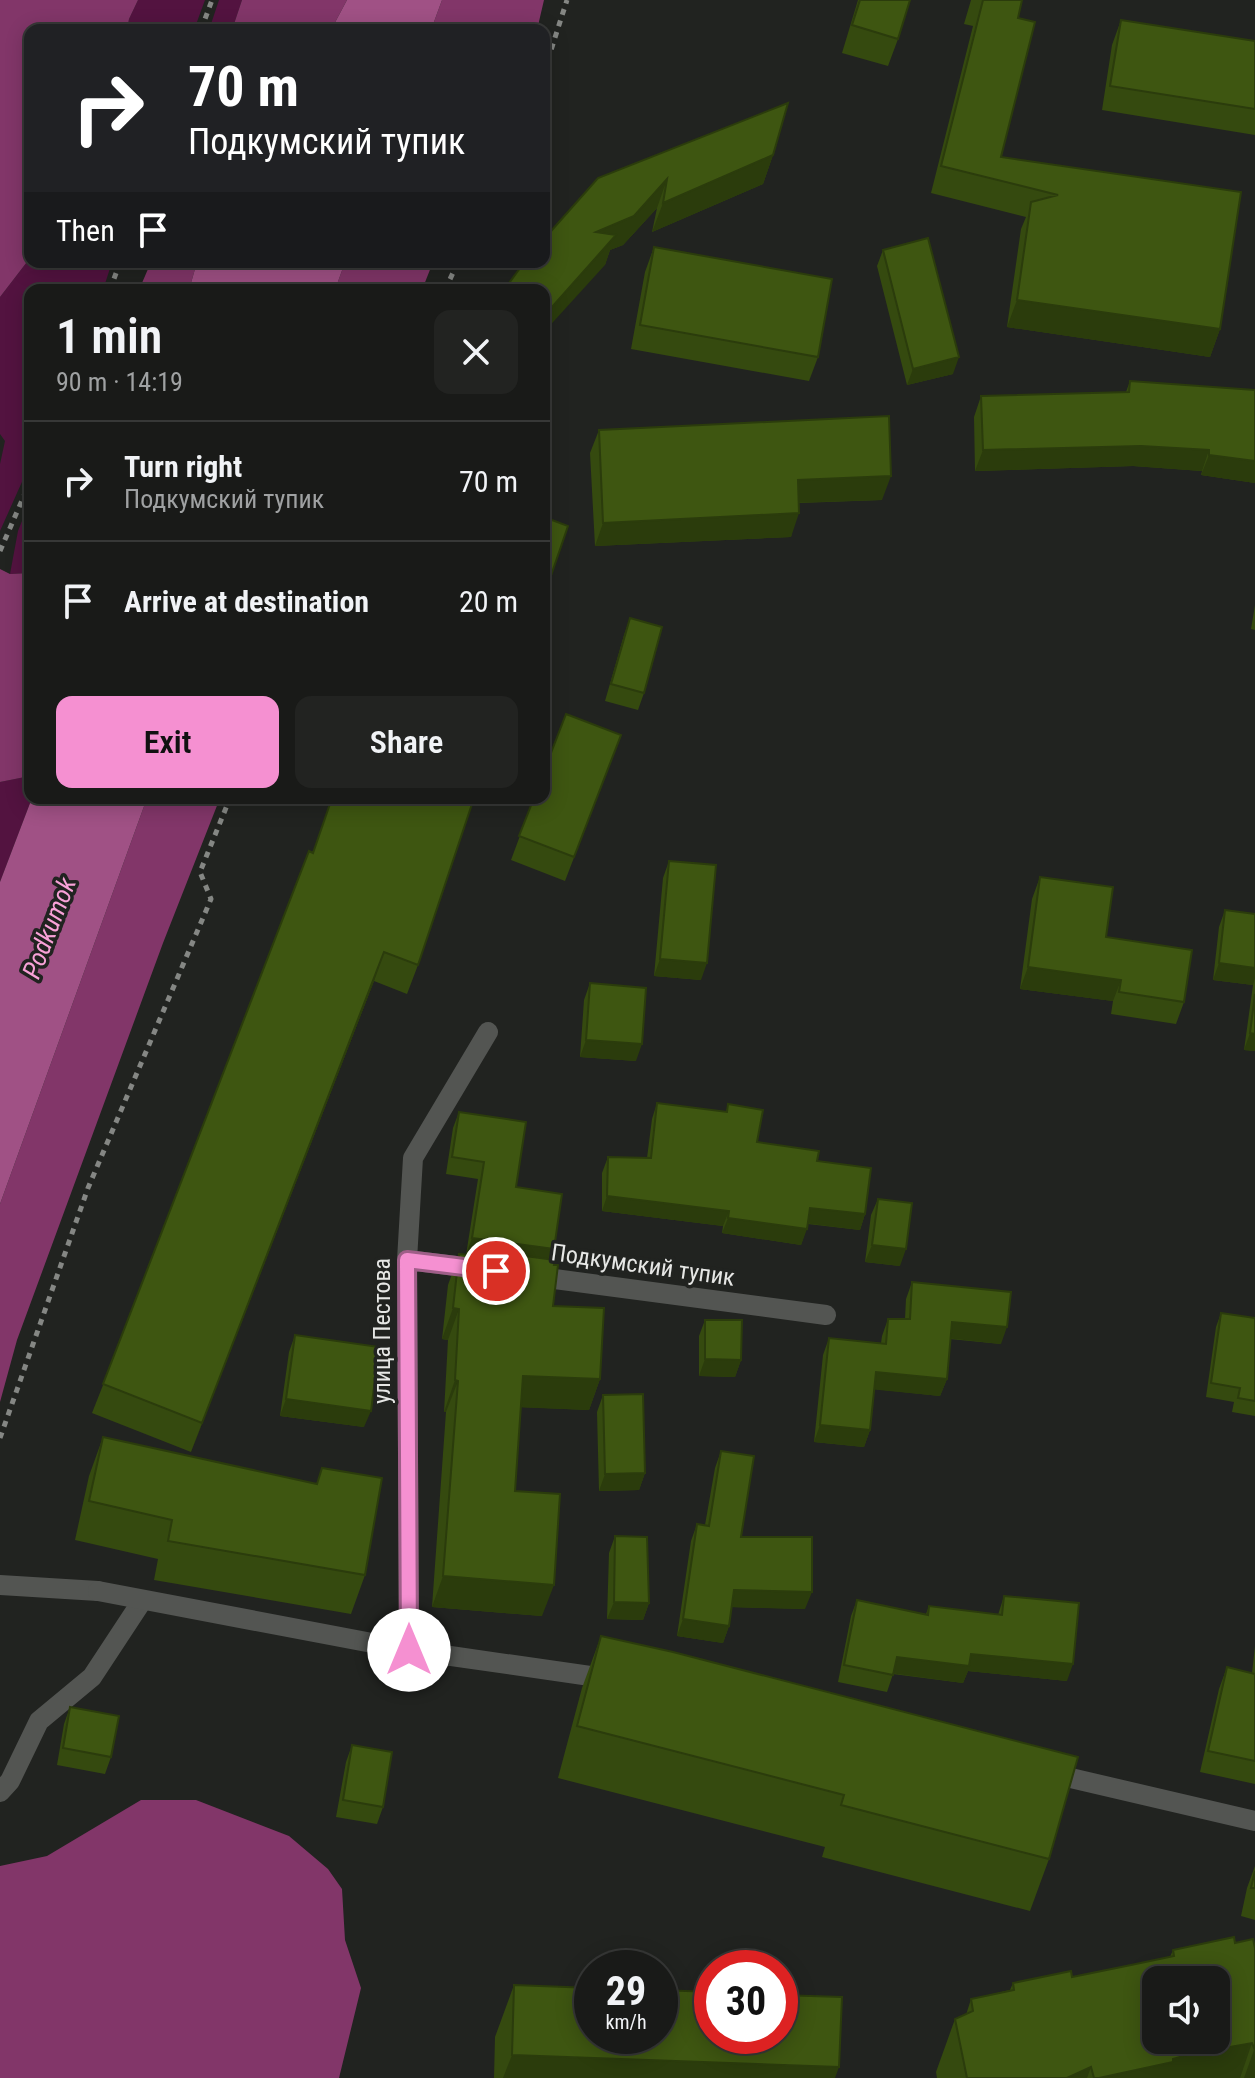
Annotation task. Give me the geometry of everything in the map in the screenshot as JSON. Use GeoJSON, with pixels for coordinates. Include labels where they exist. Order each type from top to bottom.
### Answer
{"type":"FeatureCollection","features":[{"type":"Feature","properties":{"kind":"street","name":"улица Пестова"},"geometry":{"type":"LineString","coordinates":[[409,1650],[407,1260],[413,1158],[488,1032]]}},
{"type":"Feature","properties":{"kind":"street","name":"Подкумский тупик"},"geometry":{"type":"LineString","coordinates":[[407,1260],[826,1315]]}},
{"type":"Feature","properties":{"kind":"street"},"geometry":{"type":"LineString","coordinates":[[0,1585],[98,1591],[409,1650],[635,1683]]}},
{"type":"Feature","properties":{"kind":"street"},"geometry":{"type":"LineString","coordinates":[[0,1792],[10,1781],[39,1721],[92,1677],[142,1601]]}},
{"type":"Feature","properties":{"kind":"street"},"geometry":{"type":"LineString","coordinates":[[1022,1767],[1255,1821]]}},
{"type":"Feature","properties":{"kind":"path"},"geometry":{"type":"LineString","coordinates":[[203,24],[212,0]]}},
{"type":"Feature","properties":{"kind":"path"},"geometry":{"type":"LineString","coordinates":[[550,53],[567,0]]}},
{"type":"Feature","properties":{"kind":"path"},"geometry":{"type":"LineString","coordinates":[[0,551],[24,496]]}},
{"type":"Feature","properties":{"kind":"path"},"geometry":{"type":"LineString","coordinates":[[0,1438],[88,1188],[211,899],[200,872],[228,804]]}},
{"type":"Feature","properties":{"kind":"shaded area"},"geometry":{"type":"Polygon","coordinates":[[[0,0],[138,0],[128,24],[24,24],[24,266],[0,297],[0,0]]]}},
{"type":"Feature","properties":{"kind":"shaded area"},"geometry":{"type":"Polygon","coordinates":[[[138,0],[205,0],[196,24],[128,24],[138,0]]]}},
{"type":"Feature","properties":{"kind":"shaded area"},"geometry":{"type":"Polygon","coordinates":[[[219,0],[242,0],[234,24],[211,24],[219,0]]]}},
{"type":"Feature","properties":{"kind":"shaded area"},"geometry":{"type":"Polygon","coordinates":[[[242,0],[347,0],[334,24],[234,24],[242,0]]]}},
{"type":"Feature","properties":{"kind":"shaded area"},"geometry":{"type":"Polygon","coordinates":[[[442,0],[544,0],[538,24],[433,24],[442,0]]]}},
{"type":"Feature","properties":{"kind":"shaded area"},"geometry":{"type":"Polygon","coordinates":[[[24,266],[110,268],[105,284],[24,284],[24,477],[0,531],[0,464],[5,441],[0,434],[0,297],[24,266]]]}},
{"type":"Feature","properties":{"kind":"shaded area"},"geometry":{"type":"Polygon","coordinates":[[[148,268],[195,268],[191,284],[142,284],[148,268]]]}},
{"type":"Feature","properties":{"kind":"shaded area"},"geometry":{"type":"Polygon","coordinates":[[[343,268],[431,268],[424,284],[337,284],[343,268]]]}},
{"type":"Feature","properties":{"kind":"shaded area"},"geometry":{"type":"Polygon","coordinates":[[[24,516],[24,573],[10,574],[24,516]]]}},
{"type":"Feature","properties":{"kind":"shaded area"},"geometry":{"type":"Polygon","coordinates":[[[0,569],[10,574],[24,573],[24,777],[0,782],[0,569]]]}},
{"type":"Feature","properties":{"kind":"shaded area"},"geometry":{"type":"Polygon","coordinates":[[[24,777],[24,804],[30,804],[0,882],[0,782],[24,777]]]}},
{"type":"Feature","properties":{"kind":"shaded area"},"geometry":{"type":"Polygon","coordinates":[[[145,804],[218,804],[163,943],[17,1340],[0,1402],[0,1204],[145,804]]]}},
{"type":"Feature","properties":{"kind":"shaded area"},"geometry":{"type":"Polygon","coordinates":[[[141,1800],[196,1800],[289,1836],[328,1869],[342,1889],[345,1940],[361,1988],[339,2078],[0,2078],[0,1866],[47,1856],[141,1800]]]}},
{"type":"Feature","properties":{"kind":"water"},"geometry":{"type":"Polygon","coordinates":[[[347,0],[442,0],[433,24],[334,24],[347,0]]]}},
{"type":"Feature","properties":{"kind":"water"},"geometry":{"type":"Polygon","coordinates":[[[195,268],[343,268],[337,284],[191,284],[195,268]]]}},
{"type":"Feature","properties":{"kind":"water","name":"Podkumok"},"geometry":{"type":"Polygon","coordinates":[[[30,804],[145,804],[0,1204],[0,882],[30,804]]]}},
{"type":"Feature","properties":{"kind":"building"},"geometry":{"type":"Polygon","coordinates":[[[860,0],[910,0],[898,39],[852,25],[860,0]]]}},
{"type":"Feature","properties":{"kind":"building"},"geometry":{"type":"Polygon","coordinates":[[[983,0],[1022,0],[1018,18],[1035,22],[1001,157],[1241,192],[1220,329],[1017,300],[1031,202],[1058,195],[941,166],[983,0]]]}},
{"type":"Feature","properties":{"kind":"building"},"geometry":{"type":"Polygon","coordinates":[[[1121,20],[1255,41],[1255,109],[1110,86],[1121,20]]]}},
{"type":"Feature","properties":{"kind":"building"},"geometry":{"type":"Polygon","coordinates":[[[788,103],[773,155],[663,203],[667,179],[634,216],[596,232],[616,235],[550,309],[550,284],[508,284],[520,268],[550,268],[550,232],[598,178],[788,103]]]}},
{"type":"Feature","properties":{"kind":"building"},"geometry":{"type":"Polygon","coordinates":[[[928,238],[959,357],[913,369],[883,250],[928,238]]]}},
{"type":"Feature","properties":{"kind":"building"},"geometry":{"type":"Polygon","coordinates":[[[654,247],[832,279],[818,357],[640,325],[654,247]]]}},
{"type":"Feature","properties":{"kind":"building"},"geometry":{"type":"Polygon","coordinates":[[[1130,381],[1255,390],[1255,461],[1209,455],[1209,450],[1141,446],[983,450],[981,396],[1129,392],[1130,381]]]}},
{"type":"Feature","properties":{"kind":"building"},"geometry":{"type":"Polygon","coordinates":[[[889,416],[891,476],[798,480],[799,513],[603,523],[599,430],[889,416]]]}},
{"type":"Feature","properties":{"kind":"building"},"geometry":{"type":"Polygon","coordinates":[[[550,519],[568,526],[550,578],[550,519]]]}},
{"type":"Feature","properties":{"kind":"building"},"geometry":{"type":"Polygon","coordinates":[[[630,618],[662,627],[644,693],[611,684],[630,618]]]}},
{"type":"Feature","properties":{"kind":"building"},"geometry":{"type":"Polygon","coordinates":[[[566,714],[621,735],[574,857],[519,836],[532,804],[550,804],[550,755],[566,714]]]}},
{"type":"Feature","properties":{"kind":"building"},"geometry":{"type":"Polygon","coordinates":[[[330,804],[472,804],[418,965],[384,952],[202,1423],[103,1384],[309,851],[313,853],[330,804]]]}},
{"type":"Feature","properties":{"kind":"building"},"geometry":{"type":"Polygon","coordinates":[[[669,861],[716,865],[707,963],[660,959],[669,861]]]}},
{"type":"Feature","properties":{"kind":"building"},"geometry":{"type":"Polygon","coordinates":[[[1040,877],[1113,887],[1106,937],[1192,950],[1184,1002],[1119,992],[1121,980],[1028,967],[1040,877]]]}},
{"type":"Feature","properties":{"kind":"building"},"geometry":{"type":"Polygon","coordinates":[[[1225,910],[1255,914],[1255,968],[1219,963],[1225,910]]]}},
{"type":"Feature","properties":{"kind":"building"},"geometry":{"type":"Polygon","coordinates":[[[590,983],[646,988],[642,1044],[586,1040],[590,983]]]}},
{"type":"Feature","properties":{"kind":"building"},"geometry":{"type":"Polygon","coordinates":[[[1255,994],[1255,1034],[1250,1033],[1255,994]]]}},
{"type":"Feature","properties":{"kind":"building"},"geometry":{"type":"Polygon","coordinates":[[[657,1103],[727,1112],[728,1104],[763,1110],[757,1142],[819,1151],[817,1161],[871,1168],[865,1214],[810,1208],[807,1229],[728,1218],[729,1211],[607,1196],[608,1157],[651,1158],[657,1103]]]}},
{"type":"Feature","properties":{"kind":"building"},"geometry":{"type":"Polygon","coordinates":[[[459,1112],[526,1122],[516,1187],[562,1194],[554,1249],[472,1238],[484,1162],[452,1157],[459,1112]]]}},
{"type":"Feature","properties":{"kind":"building"},"geometry":{"type":"Polygon","coordinates":[[[878,1199],[912,1203],[906,1249],[872,1245],[878,1199]]]}},
{"type":"Feature","properties":{"kind":"building"},"geometry":{"type":"Polygon","coordinates":[[[474,1249],[555,1260],[554,1265],[558,1265],[553,1306],[604,1308],[600,1379],[523,1376],[515,1491],[560,1494],[554,1585],[443,1576],[458,1381],[455,1380],[459,1309],[453,1308],[459,1254],[473,1255],[474,1249]]]}},
{"type":"Feature","properties":{"kind":"building"},"geometry":{"type":"Polygon","coordinates":[[[912,1282],[1011,1292],[1007,1327],[952,1322],[947,1379],[876,1372],[870,1430],[820,1425],[829,1338],[886,1344],[888,1319],[910,1319],[912,1282]]]}},
{"type":"Feature","properties":{"kind":"building"},"geometry":{"type":"Polygon","coordinates":[[[1221,1313],[1255,1318],[1255,1401],[1238,1398],[1240,1388],[1211,1383],[1221,1313]]]}},
{"type":"Feature","properties":{"kind":"building"},"geometry":{"type":"Polygon","coordinates":[[[705,1320],[742,1320],[741,1360],[705,1359],[705,1320]]]}},
{"type":"Feature","properties":{"kind":"building"},"geometry":{"type":"Polygon","coordinates":[[[295,1335],[379,1347],[371,1411],[286,1399],[295,1335]]]}},
{"type":"Feature","properties":{"kind":"building"},"geometry":{"type":"Polygon","coordinates":[[[643,1394],[645,1473],[605,1474],[603,1395],[643,1394]]]}},
{"type":"Feature","properties":{"kind":"building"},"geometry":{"type":"Polygon","coordinates":[[[103,1437],[317,1484],[322,1468],[382,1478],[365,1575],[168,1541],[172,1520],[89,1501],[103,1437]]]}},
{"type":"Feature","properties":{"kind":"building"},"geometry":{"type":"Polygon","coordinates":[[[721,1451],[754,1456],[741,1537],[812,1537],[812,1592],[734,1590],[729,1626],[683,1619],[697,1524],[709,1526],[721,1451]]]}},
{"type":"Feature","properties":{"kind":"building"},"geometry":{"type":"Polygon","coordinates":[[[615,1536],[647,1537],[649,1603],[614,1602],[615,1536]]]}},
{"type":"Feature","properties":{"kind":"building"},"geometry":{"type":"Polygon","coordinates":[[[1004,1596],[1079,1603],[1073,1664],[971,1654],[969,1666],[897,1657],[893,1675],[844,1665],[857,1600],[928,1615],[929,1606],[1002,1615],[1004,1596]]]}},
{"type":"Feature","properties":{"kind":"building"},"geometry":{"type":"Polygon","coordinates":[[[601,1636],[1078,1757],[1049,1859],[841,1805],[844,1795],[577,1726],[601,1636]]]}},
{"type":"Feature","properties":{"kind":"building"},"geometry":{"type":"Polygon","coordinates":[[[1227,1667],[1255,1674],[1255,1761],[1208,1751],[1227,1667]]]}},
{"type":"Feature","properties":{"kind":"building"},"geometry":{"type":"Polygon","coordinates":[[[70,1707],[119,1716],[111,1757],[63,1748],[70,1707]]]}},
{"type":"Feature","properties":{"kind":"building"},"geometry":{"type":"Polygon","coordinates":[[[352,1745],[392,1752],[383,1807],[343,1800],[352,1745]]]}},
{"type":"Feature","properties":{"kind":"building"},"geometry":{"type":"Polygon","coordinates":[[[1234,1937],[1235,1943],[1253,1939],[1255,2050],[1252,2043],[1230,2047],[1230,1966],[1142,1966],[1142,2054],[1190,2054],[1173,2059],[1173,2062],[1099,2078],[1094,2078],[1091,2067],[1067,2078],[967,2078],[955,2019],[973,2011],[971,1999],[1014,1990],[1013,1983],[1071,1971],[1072,1977],[1174,1956],[1173,1950],[1234,1937]]]}},
{"type":"Feature","properties":{"kind":"building"},"geometry":{"type":"Polygon","coordinates":[[[514,1985],[574,1987],[574,2054],[678,2054],[678,1991],[694,1991],[694,2054],[798,2054],[798,1996],[842,1997],[839,2067],[512,2055],[514,1985]]]}},
{"type":"Feature","properties":{"kind":"route"},"geometry":{"type":"LineString","coordinates":[[409,1650],[407,1260],[496,1271]]}}]}
